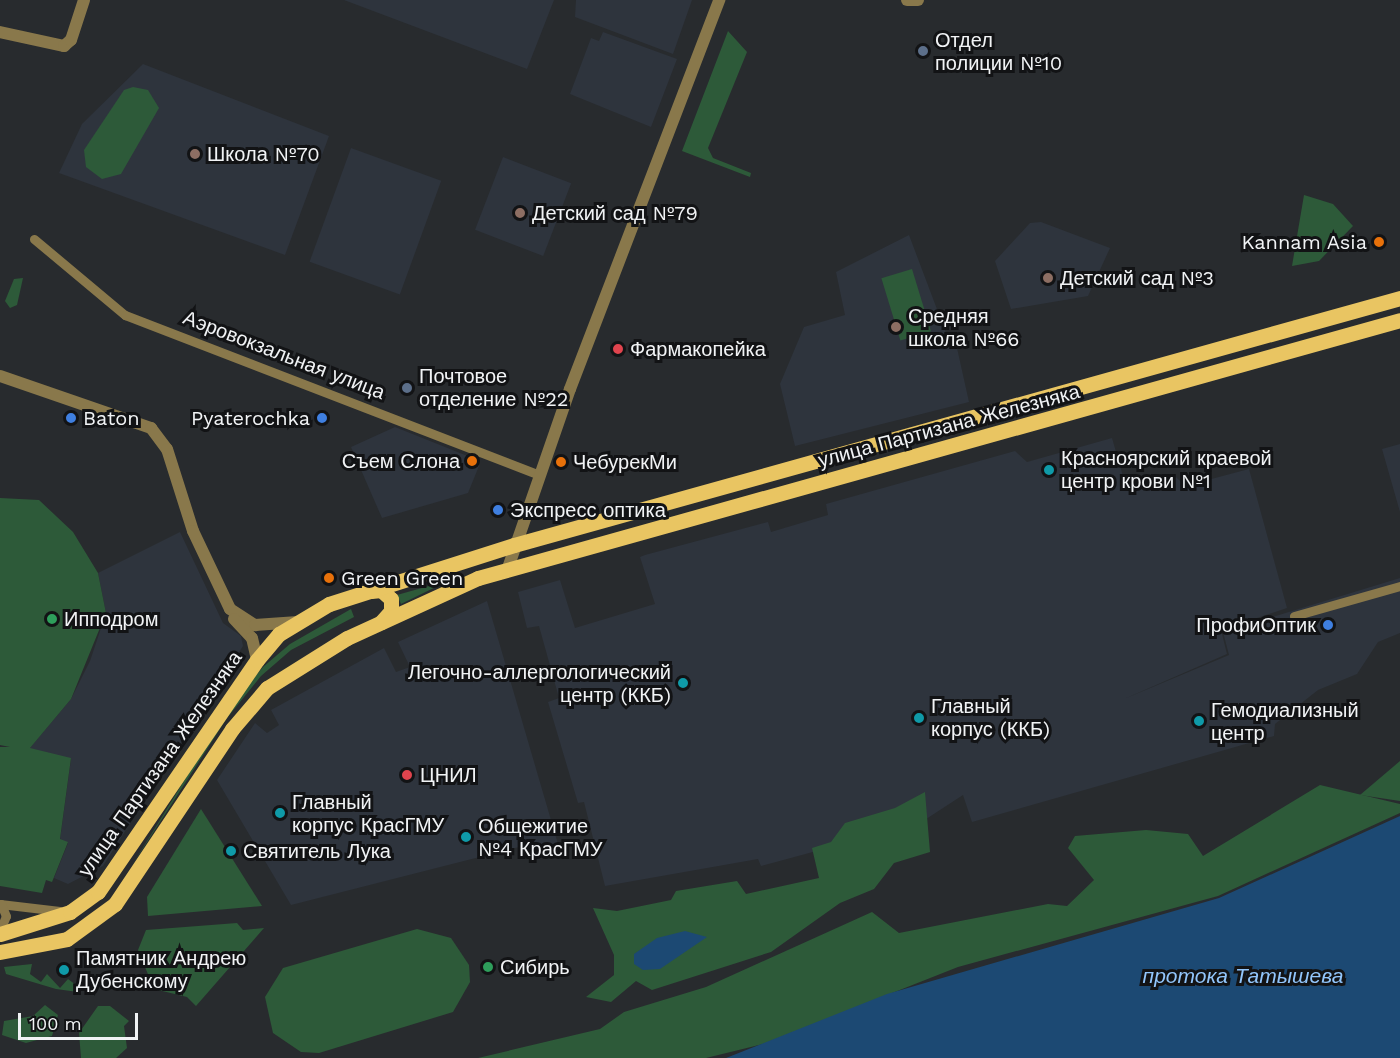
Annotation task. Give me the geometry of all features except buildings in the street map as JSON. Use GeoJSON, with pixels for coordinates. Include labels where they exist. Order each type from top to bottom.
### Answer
{"type":"FeatureCollection","features":[{"type":"Feature","properties":{"kind":"main road","name":"улица Партизана Железняка"},"geometry":{"type":"LineString","coordinates":[[0,932],[70,912],[85,904],[111,876],[257,660],[298,621],[369,591],[514,545],[1400,298]]}},
{"type":"Feature","properties":{"kind":"main road"},"geometry":{"type":"LineString","coordinates":[[1356,312],[1353,321],[1364,332]]}},
{"type":"Feature","properties":{"kind":"main road","name":"улица Партизана Железняка"},"geometry":{"type":"LineString","coordinates":[[0,952],[67,939],[115,904],[247,708],[320,652],[379,625],[508,568],[1311,347],[1400,320]]}},
{"type":"Feature","properties":{"kind":"main road"},"geometry":{"type":"LineString","coordinates":[[1302,327],[1312,333],[1311,347]]}},
{"type":"Feature","properties":{"kind":"main road"},"geometry":{"type":"LineString","coordinates":[[804,463],[811,484]]}},
{"type":"Feature","properties":{"kind":"main road"},"geometry":{"type":"LineString","coordinates":[[369,591],[381,590],[391,599],[391,611],[379,625]]}},
{"type":"Feature","properties":{"kind":"street"},"geometry":{"type":"LineString","coordinates":[[0,32],[64,46],[71,40],[84,0]]}},
{"type":"Feature","properties":{"kind":"street"},"geometry":{"type":"LineString","coordinates":[[508,568],[514,545],[718,0]]}},
{"type":"Feature","properties":{"kind":"street"},"geometry":{"type":"LineString","coordinates":[[907,0],[918,0]]}},
{"type":"Feature","properties":{"kind":"street","name":"Аэровокзальная улица"},"geometry":{"type":"LineString","coordinates":[[34,239],[125,315],[540,475]]}},
{"type":"Feature","properties":{"kind":"street"},"geometry":{"type":"LineString","coordinates":[[0,376],[136,420],[160,436],[193,531],[230,609],[252,638],[257,660]]}},
{"type":"Feature","properties":{"kind":"street"},"geometry":{"type":"LineString","coordinates":[[1294,616],[1400,586]]}},
{"type":"Feature","properties":{"kind":"street"},"geometry":{"type":"LineString","coordinates":[[230,609],[255,625],[298,621]]}},
{"type":"Feature","properties":{"kind":"street"},"geometry":{"type":"LineString","coordinates":[[0,904],[70,912]]}},
{"type":"Feature","properties":{"kind":"street"},"geometry":{"type":"LineString","coordinates":[[0,904],[6,916],[0,932]]}},
{"type":"Feature","properties":{"kind":"shaded area"},"geometry":{"type":"Polygon","coordinates":[[[344,0],[554,0],[527,69],[344,0]]]}},
{"type":"Feature","properties":{"kind":"shaded area"},"geometry":{"type":"Polygon","coordinates":[[[576,0],[692,0],[673,54],[575,17],[576,0]]]}},
{"type":"Feature","properties":{"kind":"shaded area"},"geometry":{"type":"Polygon","coordinates":[[[603,32],[677,59],[651,127],[570,94],[591,38],[599,41],[603,32]]]}},
{"type":"Feature","properties":{"kind":"shaded area","name":"Школа №70"},"geometry":{"type":"Polygon","coordinates":[[[143,64],[329,136],[285,255],[59,173],[82,124],[143,64]]]}},
{"type":"Feature","properties":{"kind":"shaded area"},"geometry":{"type":"Polygon","coordinates":[[[351,148],[441,181],[400,295],[310,262],[351,148]]]}},
{"type":"Feature","properties":{"kind":"shaded area","name":"Детский сад №79"},"geometry":{"type":"Polygon","coordinates":[[[503,157],[571,183],[543,256],[475,230],[503,157]]]}},
{"type":"Feature","properties":{"kind":"shaded area","name":"Детский сад №3"},"geometry":{"type":"Polygon","coordinates":[[[1041,222],[1110,248],[1088,296],[1011,309],[995,261],[1030,223],[1041,222]]]}},
{"type":"Feature","properties":{"kind":"shaded area","name":"Средняя школа №66"},"geometry":{"type":"Polygon","coordinates":[[[909,235],[949,341],[955,339],[969,402],[795,446],[780,384],[804,327],[845,315],[836,272],[909,235]]]}},
{"type":"Feature","properties":{"kind":"shaded area"},"geometry":{"type":"Polygon","coordinates":[[[395,427],[475,459],[479,466],[468,493],[382,518],[351,447],[395,427]]]}},
{"type":"Feature","properties":{"kind":"shaded area"},"geometry":{"type":"Polygon","coordinates":[[[1112,438],[1127,490],[1176,477],[1185,486],[1249,469],[1287,608],[1221,630],[1227,654],[1124,699],[1229,655],[1223,632],[1400,578],[1400,633],[1378,642],[1357,674],[1318,690],[1275,724],[1274,736],[972,822],[963,795],[920,823],[761,866],[758,859],[605,886],[584,802],[578,803],[548,702],[559,698],[539,626],[527,628],[518,592],[560,580],[575,628],[655,604],[640,557],[645,555],[768,522],[771,532],[828,515],[826,504],[1015,451],[1027,462],[1112,438]]]}},
{"type":"Feature","properties":{"kind":"shaded area"},"geometry":{"type":"Polygon","coordinates":[[[1400,444],[1400,512],[1382,449],[1400,444]]]}},
{"type":"Feature","properties":{"kind":"shaded area"},"geometry":{"type":"Polygon","coordinates":[[[180,532],[223,623],[241,636],[243,646],[103,866],[68,884],[54,878],[68,843],[60,840],[71,759],[29,749],[71,699],[90,661],[106,613],[98,573],[180,532]]]}},
{"type":"Feature","properties":{"kind":"shaded area"},"geometry":{"type":"Polygon","coordinates":[[[487,601],[558,844],[525,852],[523,846],[291,905],[217,780],[255,723],[267,733],[279,725],[271,710],[384,648],[396,672],[410,667],[398,642],[487,601]]]}},
{"type":"Feature","properties":{"kind":"green space"},"geometry":{"type":"Polygon","coordinates":[[[728,31],[747,52],[708,148],[713,158],[751,173],[750,177],[682,151],[728,31]]]}},
{"type":"Feature","properties":{"kind":"green space"},"geometry":{"type":"Polygon","coordinates":[[[133,87],[148,90],[159,108],[121,174],[102,179],[86,167],[84,150],[124,90],[133,87]]]}},
{"type":"Feature","properties":{"kind":"green space"},"geometry":{"type":"Polygon","coordinates":[[[1304,195],[1333,204],[1353,226],[1319,261],[1292,266],[1304,195]]]}},
{"type":"Feature","properties":{"kind":"green space"},"geometry":{"type":"Polygon","coordinates":[[[912,269],[931,331],[900,341],[881,278],[912,269]]]}},
{"type":"Feature","properties":{"kind":"green space"},"geometry":{"type":"Polygon","coordinates":[[[23,278],[17,305],[10,308],[5,301],[14,279],[23,278]]]}},
{"type":"Feature","properties":{"kind":"green space","name":"Ипподром"},"geometry":{"type":"Polygon","coordinates":[[[0,498],[39,500],[73,532],[98,573],[106,613],[71,699],[30,748],[71,758],[60,839],[68,842],[52,882],[46,880],[42,893],[0,886],[0,747],[10,747],[0,745],[0,498]]]}},
{"type":"Feature","properties":{"kind":"green space"},"geometry":{"type":"Polygon","coordinates":[[[450,580],[401,604],[397,595],[450,580]]]}},
{"type":"Feature","properties":{"kind":"green space"},"geometry":{"type":"Polygon","coordinates":[[[351,609],[354,617],[291,650],[261,676],[227,718],[131,867],[229,708],[263,667],[290,644],[351,609]]]}},
{"type":"Feature","properties":{"kind":"green space"},"geometry":{"type":"Polygon","coordinates":[[[1400,761],[1400,801],[1360,795],[1400,761]]]}},
{"type":"Feature","properties":{"kind":"green space"},"geometry":{"type":"Polygon","coordinates":[[[1320,785],[1400,804],[1400,813],[1218,896],[958,967],[763,1044],[706,1058],[478,1058],[600,1029],[624,1012],[706,987],[872,912],[899,933],[1048,904],[1067,906],[1094,880],[1068,848],[1075,836],[1146,830],[1188,834],[1203,856],[1320,785]]]}},
{"type":"Feature","properties":{"kind":"green space"},"geometry":{"type":"Polygon","coordinates":[[[925,792],[930,852],[894,863],[874,889],[840,903],[771,952],[652,990],[636,981],[611,1002],[586,997],[614,975],[614,955],[593,908],[617,911],[671,900],[676,891],[737,881],[746,894],[819,878],[812,848],[831,842],[845,823],[895,808],[925,792]]]}},
{"type":"Feature","properties":{"kind":"green space"},"geometry":{"type":"Polygon","coordinates":[[[201,809],[262,906],[148,916],[147,897],[201,809]]]}},
{"type":"Feature","properties":{"kind":"green space"},"geometry":{"type":"Polygon","coordinates":[[[237,923],[243,930],[264,928],[196,1006],[187,997],[154,989],[138,950],[146,930],[237,923]]]}},
{"type":"Feature","properties":{"kind":"green space"},"geometry":{"type":"Polygon","coordinates":[[[417,929],[451,938],[469,965],[470,982],[453,1012],[319,1053],[301,1052],[273,1033],[265,997],[283,968],[417,929]]]}},
{"type":"Feature","properties":{"kind":"green space"},"geometry":{"type":"Polygon","coordinates":[[[32,964],[30,974],[41,982],[47,974],[60,988],[68,979],[80,988],[97,974],[78,992],[56,989],[6,974],[4,967],[32,964]]]}},
{"type":"Feature","properties":{"kind":"green space"},"geometry":{"type":"Polygon","coordinates":[[[45,1005],[58,1015],[52,1036],[26,1043],[2,1035],[4,1021],[33,1016],[45,1005]]]}},
{"type":"Feature","properties":{"kind":"green space"},"geometry":{"type":"Polygon","coordinates":[[[98,1006],[110,1006],[129,1021],[124,1026],[127,1048],[116,1058],[81,1058],[79,1033],[98,1006]]]}},
{"type":"Feature","properties":{"kind":"water","name":"протока Татышева"},"geometry":{"type":"Polygon","coordinates":[[[1400,816],[1400,1058],[726,1058],[887,994],[1219,898],[1400,816]]]}},
{"type":"Feature","properties":{"kind":"water"},"geometry":{"type":"Polygon","coordinates":[[[685,931],[707,937],[660,969],[643,970],[634,964],[634,954],[657,938],[685,931]]]}},
{"type":"Feature","properties":{"kind":"place","name":"Отдел полиции №10"},"geometry":{"type":"Point","coordinates":[923,51]}},
{"type":"Feature","properties":{"kind":"place","name":"Школа №70"},"geometry":{"type":"Point","coordinates":[195,154]}},
{"type":"Feature","properties":{"kind":"place","name":"Детский сад №79"},"geometry":{"type":"Point","coordinates":[520,213]}},
{"type":"Feature","properties":{"kind":"place","name":"Kannam Asia"},"geometry":{"type":"Point","coordinates":[1379,242]}},
{"type":"Feature","properties":{"kind":"place","name":"Детский сад №3"},"geometry":{"type":"Point","coordinates":[1048,278]}},
{"type":"Feature","properties":{"kind":"place","name":"Средняя школа №66"},"geometry":{"type":"Point","coordinates":[896,327]}},
{"type":"Feature","properties":{"kind":"place","name":"Фармакопейка"},"geometry":{"type":"Point","coordinates":[618,349]}},
{"type":"Feature","properties":{"kind":"place","name":"Почтовое отделение №22"},"geometry":{"type":"Point","coordinates":[407,388]}},
{"type":"Feature","properties":{"kind":"place","name":"Baton"},"geometry":{"type":"Point","coordinates":[71,418]}},
{"type":"Feature","properties":{"kind":"place","name":"Pyaterochka"},"geometry":{"type":"Point","coordinates":[322,418]}},
{"type":"Feature","properties":{"kind":"place","name":"Съем Слона"},"geometry":{"type":"Point","coordinates":[472,461]}},
{"type":"Feature","properties":{"kind":"place","name":"ЧебурекМи"},"geometry":{"type":"Point","coordinates":[561,462]}},
{"type":"Feature","properties":{"kind":"place","name":"Красноярский краевой центр крови №1"},"geometry":{"type":"Point","coordinates":[1049,470]}},
{"type":"Feature","properties":{"kind":"place","name":"Экспресс оптика"},"geometry":{"type":"Point","coordinates":[498,510]}},
{"type":"Feature","properties":{"kind":"place","name":"Green Green"},"geometry":{"type":"Point","coordinates":[329,578]}},
{"type":"Feature","properties":{"kind":"place","name":"Ипподром"},"geometry":{"type":"Point","coordinates":[52,619]}},
{"type":"Feature","properties":{"kind":"place","name":"ПрофиОптик"},"geometry":{"type":"Point","coordinates":[1328,625]}},
{"type":"Feature","properties":{"kind":"place","name":"Легочно-аллергологический центр (ККБ)"},"geometry":{"type":"Point","coordinates":[683,683]}},
{"type":"Feature","properties":{"kind":"place","name":"Главный корпус (ККБ)"},"geometry":{"type":"Point","coordinates":[919,718]}},
{"type":"Feature","properties":{"kind":"place","name":"Гемодиализный центр"},"geometry":{"type":"Point","coordinates":[1199,721]}},
{"type":"Feature","properties":{"kind":"place","name":"ЦНИЛ"},"geometry":{"type":"Point","coordinates":[407,775]}},
{"type":"Feature","properties":{"kind":"place","name":"Главный корпус КрасГМУ"},"geometry":{"type":"Point","coordinates":[280,813]}},
{"type":"Feature","properties":{"kind":"place","name":"Общежитие №4 КрасГМУ"},"geometry":{"type":"Point","coordinates":[466,837]}},
{"type":"Feature","properties":{"kind":"place","name":"Святитель Лука"},"geometry":{"type":"Point","coordinates":[231,851]}},
{"type":"Feature","properties":{"kind":"place","name":"Сибирь"},"geometry":{"type":"Point","coordinates":[488,967]}},
{"type":"Feature","properties":{"kind":"place","name":"Памятник Андрею Дубенскому"},"geometry":{"type":"Point","coordinates":[64,970]}}]}
